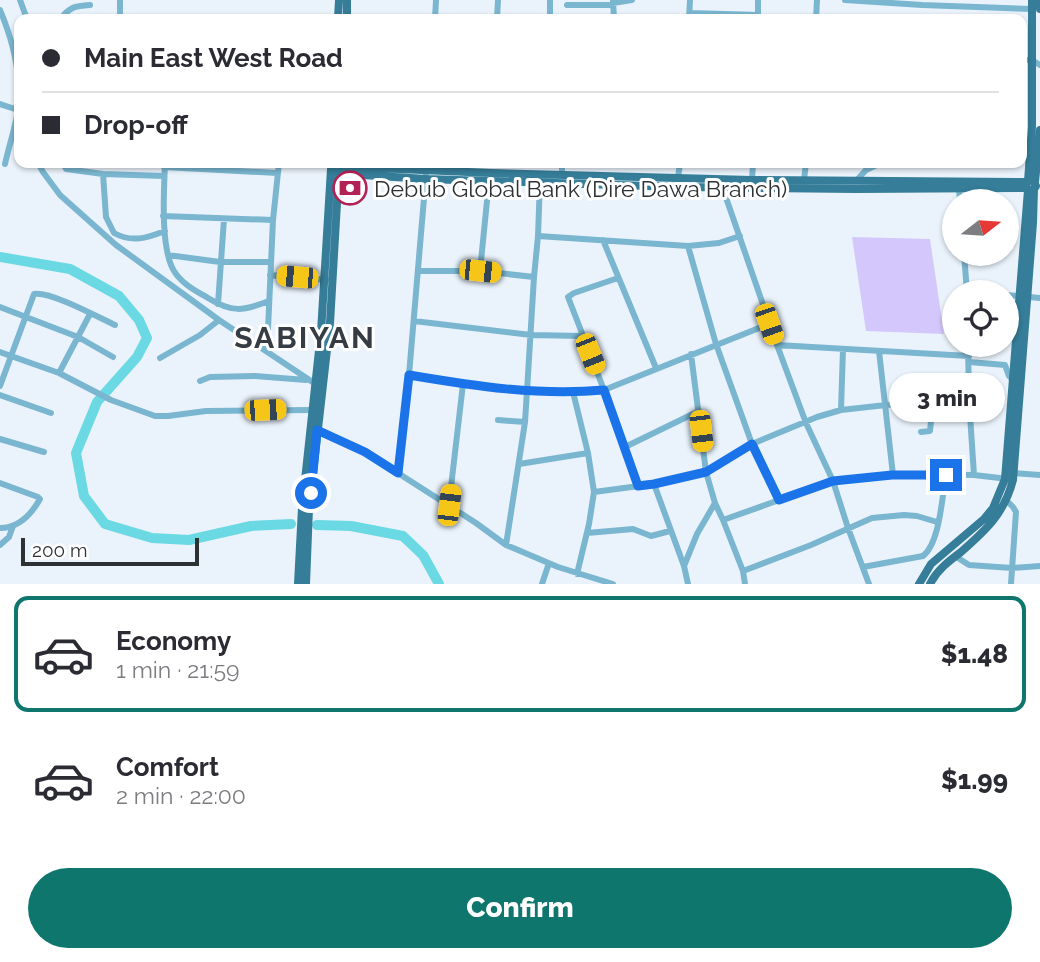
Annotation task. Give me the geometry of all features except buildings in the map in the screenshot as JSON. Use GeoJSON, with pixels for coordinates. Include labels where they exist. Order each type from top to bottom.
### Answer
{"type":"FeatureCollection","features":[{"type":"Feature","properties":{"kind":"main road"},"geometry":{"type":"LineString","coordinates":[[930,584],[937,573],[995,520],[1006,500],[1033,185],[1036,128],[1034,6],[1040,2]]}},
{"type":"Feature","properties":{"kind":"main road"},"geometry":{"type":"LineString","coordinates":[[306,584],[305,508],[314,428],[326,358],[335,168]]}},
{"type":"Feature","properties":{"kind":"main road"},"geometry":{"type":"LineString","coordinates":[[358,168],[680,187],[752,180],[804,180],[830,184],[856,181],[1033,185]]}},
{"type":"Feature","properties":{"kind":"main road"},"geometry":{"type":"LineString","coordinates":[[427,171],[489,181],[562,175],[959,189],[1033,185]]}},
{"type":"Feature","properties":{"kind":"main road"},"geometry":{"type":"LineString","coordinates":[[314,428],[311,382],[329,280]]}},
{"type":"Feature","properties":{"kind":"main road"},"geometry":{"type":"LineString","coordinates":[[919,584],[931,564],[993,509],[1010,477],[1013,380],[1023,297]]}},
{"type":"Feature","properties":{"kind":"main road"},"geometry":{"type":"LineString","coordinates":[[298,584],[304,562]]}},
{"type":"Feature","properties":{"kind":"street"},"geometry":{"type":"LineString","coordinates":[[568,5],[632,0]]}},
{"type":"Feature","properties":{"kind":"street"},"geometry":{"type":"LineString","coordinates":[[845,0],[922,5],[1034,6]]}},
{"type":"Feature","properties":{"kind":"street"},"geometry":{"type":"LineString","coordinates":[[65,14],[69,9],[90,5]]}},
{"type":"Feature","properties":{"kind":"street"},"geometry":{"type":"LineString","coordinates":[[0,10],[14,54]]}},
{"type":"Feature","properties":{"kind":"street"},"geometry":{"type":"LineString","coordinates":[[5,164],[14,127]]}},
{"type":"Feature","properties":{"kind":"street"},"geometry":{"type":"LineString","coordinates":[[41,168],[60,195],[116,245],[219,320],[311,382]]}},
{"type":"Feature","properties":{"kind":"street"},"geometry":{"type":"LineString","coordinates":[[66,168],[103,174],[164,176]]}},
{"type":"Feature","properties":{"kind":"street"},"geometry":{"type":"LineString","coordinates":[[164,168],[163,216],[168,255],[179,278],[226,308],[253,308],[269,301]]}},
{"type":"Feature","properties":{"kind":"street"},"geometry":{"type":"LineString","coordinates":[[206,168],[277,173]]}},
{"type":"Feature","properties":{"kind":"street"},"geometry":{"type":"LineString","coordinates":[[267,351],[278,168]]}},
{"type":"Feature","properties":{"kind":"street"},"geometry":{"type":"LineString","coordinates":[[562,168],[562,175]]}},
{"type":"Feature","properties":{"kind":"street"},"geometry":{"type":"LineString","coordinates":[[678,178],[679,168]]}},
{"type":"Feature","properties":{"kind":"street"},"geometry":{"type":"LineString","coordinates":[[752,180],[753,168]]}},
{"type":"Feature","properties":{"kind":"street"},"geometry":{"type":"LineString","coordinates":[[804,180],[805,168]]}},
{"type":"Feature","properties":{"kind":"street"},"geometry":{"type":"LineString","coordinates":[[856,181],[870,168]]}},
{"type":"Feature","properties":{"kind":"street"},"geometry":{"type":"LineString","coordinates":[[398,473],[427,171]]}},
{"type":"Feature","properties":{"kind":"street"},"geometry":{"type":"LineString","coordinates":[[103,174],[106,217],[114,233],[141,240],[165,231]]}},
{"type":"Feature","properties":{"kind":"street"},"geometry":{"type":"LineString","coordinates":[[506,545],[527,391],[540,178]]}},
{"type":"Feature","properties":{"kind":"street"},"geometry":{"type":"LineString","coordinates":[[480,271],[489,181]]}},
{"type":"Feature","properties":{"kind":"street"},"geometry":{"type":"LineString","coordinates":[[721,182],[769,324],[806,423],[833,481],[869,584]]}},
{"type":"Feature","properties":{"kind":"street"},"geometry":{"type":"LineString","coordinates":[[163,216],[273,220]]}},
{"type":"Feature","properties":{"kind":"street"},"geometry":{"type":"LineString","coordinates":[[218,304],[224,219]]}},
{"type":"Feature","properties":{"kind":"street"},"geometry":{"type":"LineString","coordinates":[[538,236],[688,246],[719,243],[740,236]]}},
{"type":"Feature","properties":{"kind":"street"},"geometry":{"type":"LineString","coordinates":[[603,240],[656,368]]}},
{"type":"Feature","properties":{"kind":"street"},"geometry":{"type":"LineString","coordinates":[[688,246],[716,344],[752,444],[779,500]]}},
{"type":"Feature","properties":{"kind":"street"},"geometry":{"type":"LineString","coordinates":[[168,255],[220,262],[271,262]]}},
{"type":"Feature","properties":{"kind":"street"},"geometry":{"type":"LineString","coordinates":[[418,271],[480,271],[534,277]]}},
{"type":"Feature","properties":{"kind":"street"},"geometry":{"type":"LineString","coordinates":[[270,275],[329,280]]}},
{"type":"Feature","properties":{"kind":"street"},"geometry":{"type":"LineString","coordinates":[[618,278],[569,296],[568,300],[638,486]]}},
{"type":"Feature","properties":{"kind":"street"},"geometry":{"type":"LineString","coordinates":[[0,386],[32,296],[39,293],[52,297],[115,325]]}},
{"type":"Feature","properties":{"kind":"street"},"geometry":{"type":"LineString","coordinates":[[1019,297],[1040,298]]}},
{"type":"Feature","properties":{"kind":"street"},"geometry":{"type":"LineString","coordinates":[[0,307],[78,337],[113,357]]}},
{"type":"Feature","properties":{"kind":"street"},"geometry":{"type":"LineString","coordinates":[[59,373],[90,314]]}},
{"type":"Feature","properties":{"kind":"street"},"geometry":{"type":"LineString","coordinates":[[160,358],[200,335],[219,320]]}},
{"type":"Feature","properties":{"kind":"street"},"geometry":{"type":"LineString","coordinates":[[414,321],[531,335],[582,336]]}},
{"type":"Feature","properties":{"kind":"street"},"geometry":{"type":"LineString","coordinates":[[409,375],[527,391],[604,390],[769,324]]}},
{"type":"Feature","properties":{"kind":"street"},"geometry":{"type":"LineString","coordinates":[[777,345],[969,359],[1005,365],[1013,380]]}},
{"type":"Feature","properties":{"kind":"street"},"geometry":{"type":"LineString","coordinates":[[841,410],[843,349]]}},
{"type":"Feature","properties":{"kind":"street"},"geometry":{"type":"LineString","coordinates":[[879,351],[892,475]]}},
{"type":"Feature","properties":{"kind":"street"},"geometry":{"type":"LineString","coordinates":[[0,352],[59,373],[111,400],[149,414],[161,416],[193,412],[312,410]]}},
{"type":"Feature","properties":{"kind":"street"},"geometry":{"type":"LineString","coordinates":[[691,354],[706,472],[715,503],[743,571],[744,584]]}},
{"type":"Feature","properties":{"kind":"street"},"geometry":{"type":"LineString","coordinates":[[969,359],[974,475]]}},
{"type":"Feature","properties":{"kind":"street"},"geometry":{"type":"LineString","coordinates":[[200,380],[210,377],[255,376],[311,382]]}},
{"type":"Feature","properties":{"kind":"street"},"geometry":{"type":"LineString","coordinates":[[449,505],[464,384]]}},
{"type":"Feature","properties":{"kind":"street"},"geometry":{"type":"LineString","coordinates":[[573,392],[588,453],[594,492],[577,574]]}},
{"type":"Feature","properties":{"kind":"street"},"geometry":{"type":"LineString","coordinates":[[0,395],[51,413]]}},
{"type":"Feature","properties":{"kind":"street"},"geometry":{"type":"LineString","coordinates":[[594,492],[654,484],[706,472],[752,444],[841,410],[969,400]]}},
{"type":"Feature","properties":{"kind":"street"},"geometry":{"type":"LineString","coordinates":[[921,432],[930,431],[933,402]]}},
{"type":"Feature","properties":{"kind":"street"},"geometry":{"type":"LineString","coordinates":[[625,447],[699,411]]}},
{"type":"Feature","properties":{"kind":"street"},"geometry":{"type":"LineString","coordinates":[[498,419],[524,422]]}},
{"type":"Feature","properties":{"kind":"street"},"geometry":{"type":"LineString","coordinates":[[314,428],[365,452],[506,545],[577,574],[613,584]]}},
{"type":"Feature","properties":{"kind":"street"},"geometry":{"type":"LineString","coordinates":[[0,439],[44,452]]}},
{"type":"Feature","properties":{"kind":"street"},"geometry":{"type":"LineString","coordinates":[[519,464],[588,453]]}},
{"type":"Feature","properties":{"kind":"street"},"geometry":{"type":"LineString","coordinates":[[723,520],[833,481],[892,475],[1040,475]]}},
{"type":"Feature","properties":{"kind":"street"},"geometry":{"type":"LineString","coordinates":[[863,568],[923,556],[929,550],[933,543],[946,475]]}},
{"type":"Feature","properties":{"kind":"street"},"geometry":{"type":"LineString","coordinates":[[0,483],[40,498],[21,523],[0,528]]}},
{"type":"Feature","properties":{"kind":"street"},"geometry":{"type":"LineString","coordinates":[[654,484],[688,584]]}},
{"type":"Feature","properties":{"kind":"street"},"geometry":{"type":"LineString","coordinates":[[1006,500],[1016,512],[1012,584]]}},
{"type":"Feature","properties":{"kind":"street"},"geometry":{"type":"LineString","coordinates":[[684,566],[697,534],[715,503]]}},
{"type":"Feature","properties":{"kind":"street"},"geometry":{"type":"LineString","coordinates":[[743,571],[872,519],[904,515],[937,522]]}},
{"type":"Feature","properties":{"kind":"street"},"geometry":{"type":"LineString","coordinates":[[0,545],[9,537],[13,526]]}},
{"type":"Feature","properties":{"kind":"street"},"geometry":{"type":"LineString","coordinates":[[587,533],[633,529],[655,536],[670,531]]}},
{"type":"Feature","properties":{"kind":"street"},"geometry":{"type":"LineString","coordinates":[[955,556],[969,565],[1012,568],[1040,566]]}},
{"type":"Feature","properties":{"kind":"street"},"geometry":{"type":"LineString","coordinates":[[541,584],[549,563]]}},
{"type":"Feature","properties":{"kind":"shaded area"},"geometry":{"type":"Polygon","coordinates":[[[852,237],[930,239],[942,334],[866,331],[852,237]]]}},
{"type":"Feature","properties":{"kind":"waterway"},"geometry":{"type":"LineString","coordinates":[[0,257],[70,269],[119,296],[139,320],[147,338],[137,357],[97,402],[76,453],[84,496],[105,524],[152,538],[189,540],[251,526],[291,524]]}},
{"type":"Feature","properties":{"kind":"waterway"},"geometry":{"type":"LineString","coordinates":[[317,525],[351,526],[403,536],[423,555],[439,584]]}},
{"type":"Feature","properties":{"kind":"place","name":"Debub Global Bank (Dire Dawa Branch)"},"geometry":{"type":"Point","coordinates":[350,188]}},
{"type":"Feature","properties":{"kind":"district","name":"SABIYAN"},"geometry":{"type":"Point","coordinates":[305,337]}},
{"type":"Feature","properties":{"kind":"route"},"geometry":{"type":"LineString","coordinates":[[311,493],[317,430],[365,452],[398,473],[409,375],[527,391],[604,390],[638,486],[706,472],[752,444],[779,500],[833,481],[908,474],[946,475]]}}]}
